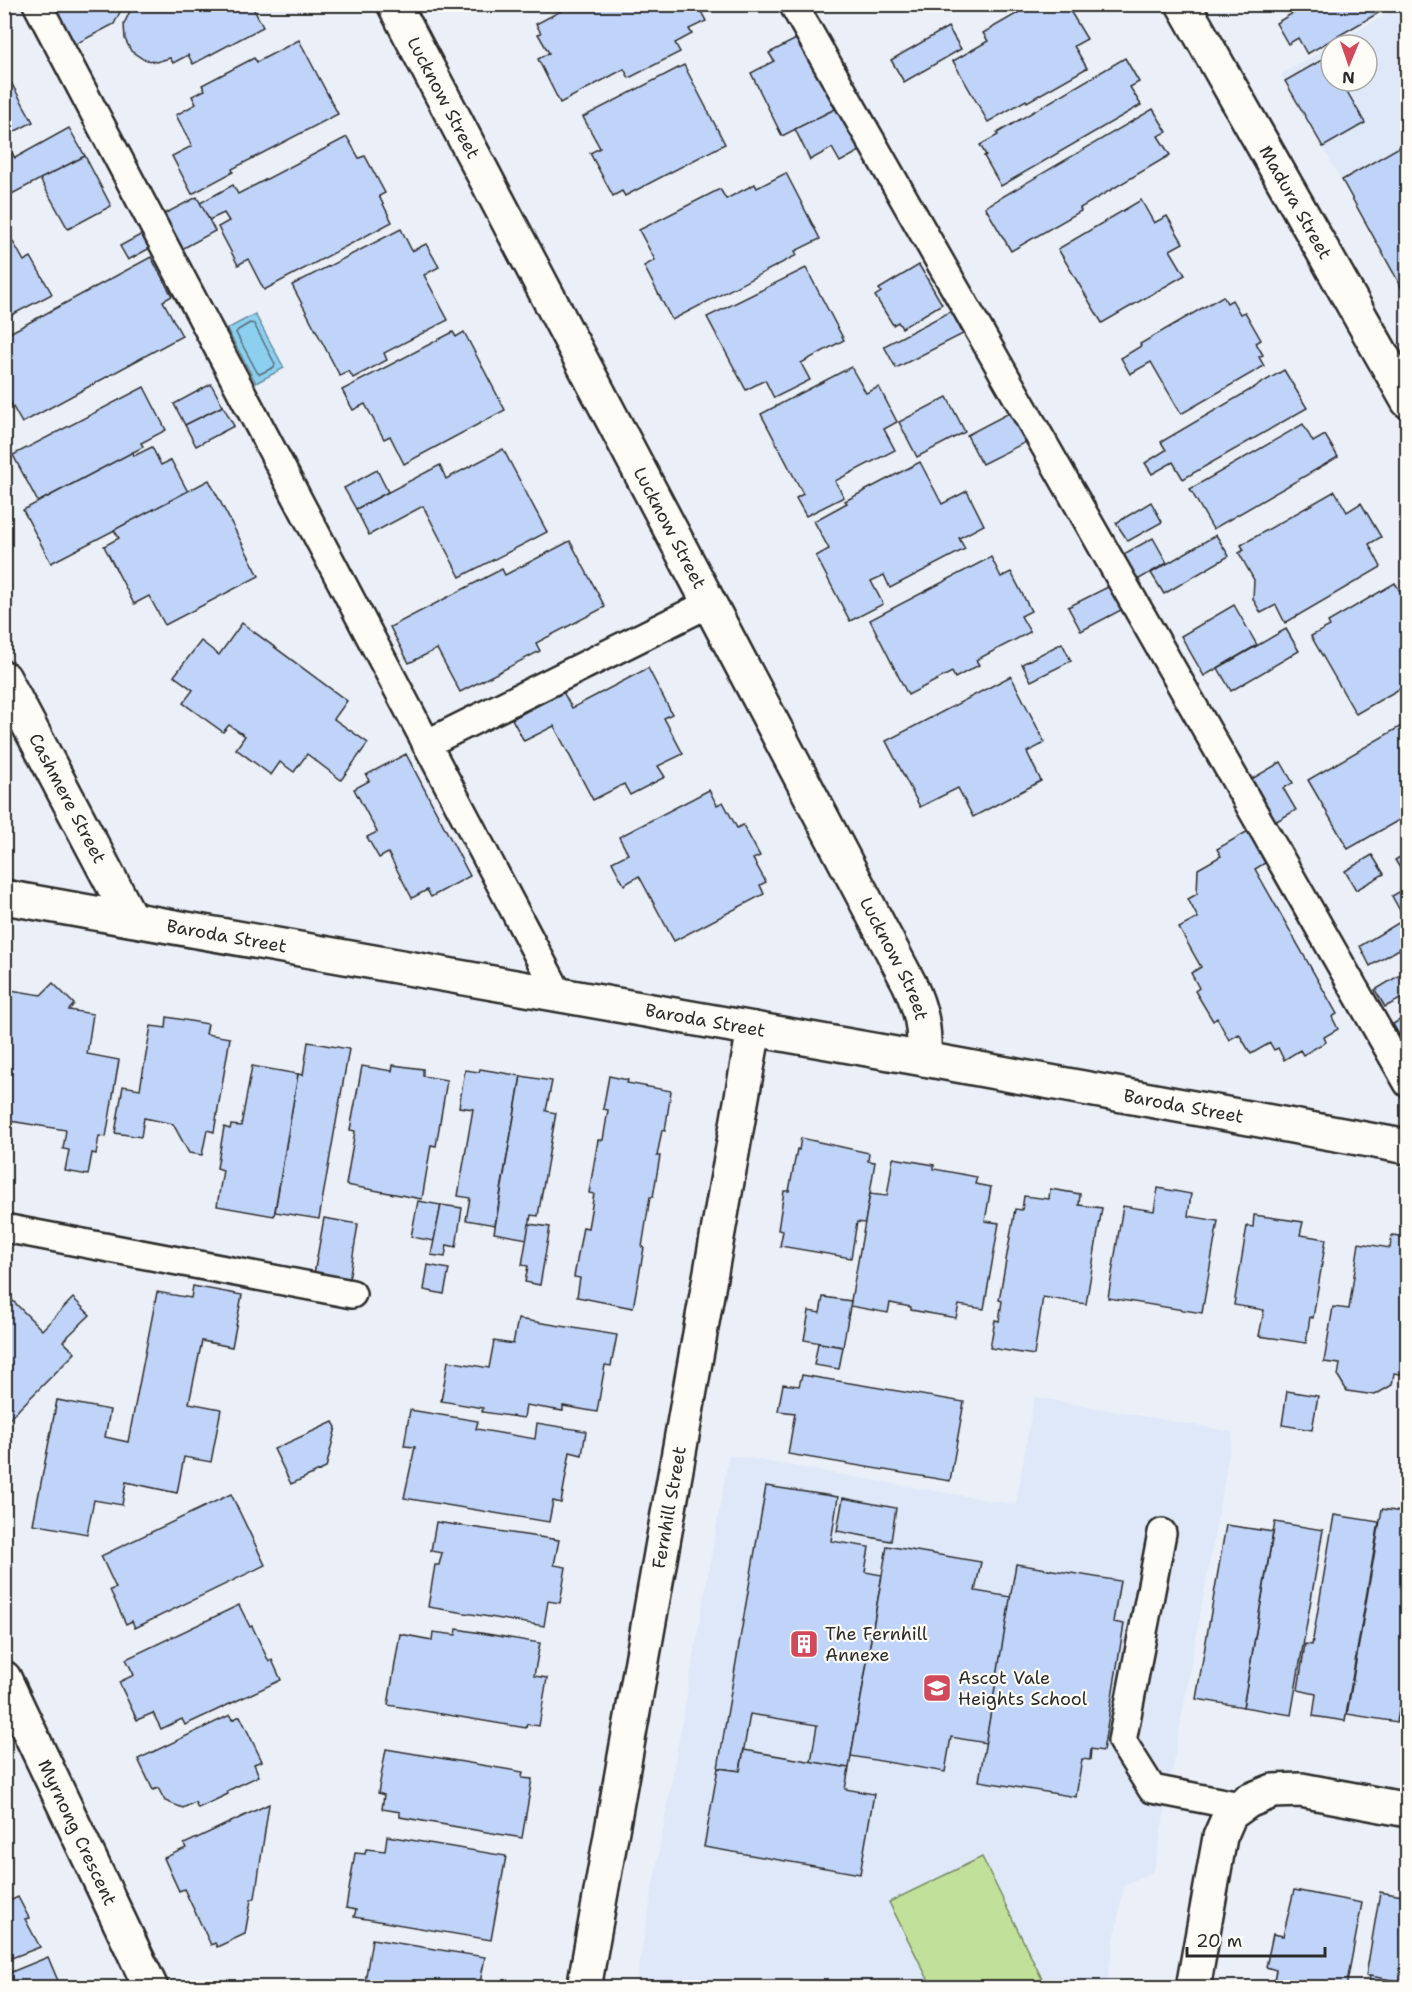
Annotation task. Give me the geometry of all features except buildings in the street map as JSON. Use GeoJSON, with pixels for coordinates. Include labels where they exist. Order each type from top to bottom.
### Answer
{"type":"FeatureCollection","features":[{"type":"Feature","properties":{"kind":"street","name":"Lucknow Street"},"geometry":{"type":"LineString","coordinates":[[394,4],[918,1003],[925,1027],[924,1059]]}},
{"type":"Feature","properties":{"kind":"street","name":"Madura Street"},"geometry":{"type":"LineString","coordinates":[[1183,4],[1407,401]]}},
{"type":"Feature","properties":{"kind":"street","name":"Cashmere Street"},"geometry":{"type":"LineString","coordinates":[[4,678],[131,919]]}},
{"type":"Feature","properties":{"kind":"street","name":"Baroda Street"},"geometry":{"type":"LineString","coordinates":[[4,897],[924,1059],[1407,1147]]}},
{"type":"Feature","properties":{"kind":"street","name":"Fernhill Street"},"geometry":{"type":"LineString","coordinates":[[584,1988],[754,1029]]}},
{"type":"Feature","properties":{"kind":"street","name":"Myrnong Crescent"},"geometry":{"type":"LineString","coordinates":[[4,1678],[151,1988]]}},
{"type":"Feature","properties":{"kind":"street"},"geometry":{"type":"LineString","coordinates":[[1193,1988],[1220,1837],[1230,1814],[1244,1803],[1273,1791],[1301,1790],[1407,1810]]}},
{"type":"Feature","properties":{"kind":"lane"},"geometry":{"type":"LineString","coordinates":[[37,4],[559,995]]}},
{"type":"Feature","properties":{"kind":"lane"},"geometry":{"type":"LineString","coordinates":[[793,4],[1407,1083]]}},
{"type":"Feature","properties":{"kind":"lane"},"geometry":{"type":"LineString","coordinates":[[426,744],[710,603]]}},
{"type":"Feature","properties":{"kind":"lane"},"geometry":{"type":"LineString","coordinates":[[4,1228],[352,1294]]}},
{"type":"Feature","properties":{"kind":"lane"},"geometry":{"type":"LineString","coordinates":[[1162,1533],[1122,1741],[1152,1789],[1244,1803]]}},
{"type":"Feature","properties":{"kind":"shaded area"},"geometry":{"type":"Polygon","coordinates":[[[1403,5],[1407,5],[1407,296],[1281,74],[1319,53],[1319,93],[1379,93],[1379,33],[1353,33],[1403,5]]]}},
{"type":"Feature","properties":{"kind":"shaded area","name":"Ascot Vale Heights School"},"geometry":{"type":"Polygon","coordinates":[[[1034,1397],[1233,1432],[1154,1871],[1124,1885],[1106,1987],[635,1988],[729,1455],[1016,1505],[1034,1397]]]}},
{"type":"Feature","properties":{"kind":"green space"},"geometry":{"type":"Polygon","coordinates":[[[982,1857],[1046,1987],[932,1987],[889,1902],[982,1857]]]}},
{"type":"Feature","properties":{"kind":"water"},"geometry":{"type":"Polygon","coordinates":[[[255,314],[284,368],[256,383],[227,329],[255,314]]]}},
{"type":"Feature","properties":{"kind":"place","name":"The Fernhill Annexe"},"geometry":{"type":"Point","coordinates":[804,1644]}},
{"type":"Feature","properties":{"kind":"place","name":"Ascot Vale Heights School"},"geometry":{"type":"Point","coordinates":[937,1688]}}]}
